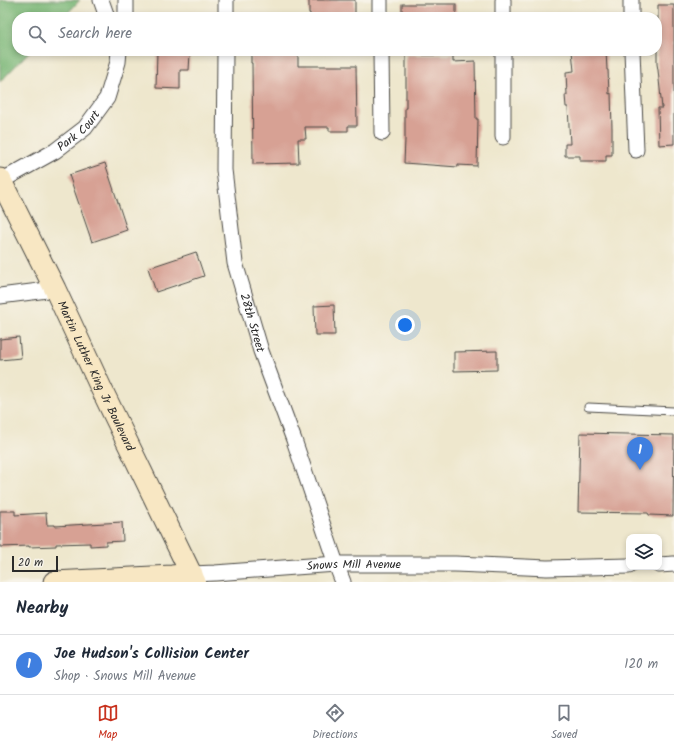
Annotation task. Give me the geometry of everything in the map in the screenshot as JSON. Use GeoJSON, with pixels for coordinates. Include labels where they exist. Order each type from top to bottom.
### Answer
{"type":"FeatureCollection","features":[{"type":"Feature","properties":{"kind":"main road","name":"Martin Luther King Jr Boulevard"},"geometry":{"type":"LineString","coordinates":[[0,180],[55,289],[101,388],[194,578]]}},
{"type":"Feature","properties":{"kind":"main road","name":"Snows Mill Avenue"},"geometry":{"type":"LineString","coordinates":[[54,582],[172,576],[194,578]]}},
{"type":"Feature","properties":{"kind":"street"},"geometry":{"type":"LineString","coordinates":[[101,0],[105,12]]}},
{"type":"Feature","properties":{"kind":"street"},"geometry":{"type":"LineString","coordinates":[[126,0],[126,12]]}},
{"type":"Feature","properties":{"kind":"street"},"geometry":{"type":"LineString","coordinates":[[226,0],[226,12]]}},
{"type":"Feature","properties":{"kind":"street"},"geometry":{"type":"LineString","coordinates":[[380,0],[380,12]]}},
{"type":"Feature","properties":{"kind":"street"},"geometry":{"type":"LineString","coordinates":[[503,0],[503,12]]}},
{"type":"Feature","properties":{"kind":"street"},"geometry":{"type":"LineString","coordinates":[[631,0],[631,12]]}},
{"type":"Feature","properties":{"kind":"street","name":"Park Court"},"geometry":{"type":"LineString","coordinates":[[0,180],[55,151],[85,128],[107,98],[119,56]]}},
{"type":"Feature","properties":{"kind":"street","name":"28th Street"},"geometry":{"type":"LineString","coordinates":[[225,56],[224,170],[235,263],[261,351],[294,440],[343,582]]}},
{"type":"Feature","properties":{"kind":"street"},"geometry":{"type":"LineString","coordinates":[[381,56],[382,133]]}},
{"type":"Feature","properties":{"kind":"street"},"geometry":{"type":"LineString","coordinates":[[503,56],[503,137]]}},
{"type":"Feature","properties":{"kind":"street"},"geometry":{"type":"LineString","coordinates":[[632,56],[636,150]]}},
{"type":"Feature","properties":{"kind":"street"},"geometry":{"type":"LineString","coordinates":[[0,296],[55,289]]}},
{"type":"Feature","properties":{"kind":"street","name":"Snows Mill Avenue"},"geometry":{"type":"LineString","coordinates":[[194,578],[215,573],[336,564],[455,564],[547,568],[626,566]]}},
{"type":"Feature","properties":{"kind":"street"},"geometry":{"type":"LineString","coordinates":[[662,565],[674,564]]}},
{"type":"Feature","properties":{"kind":"lane"},"geometry":{"type":"LineString","coordinates":[[588,407],[674,411]]}},
{"type":"Feature","properties":{"kind":"green space"},"geometry":{"type":"Polygon","coordinates":[[[0,0],[80,0],[69,12],[12,12],[12,56],[25,56],[0,82],[0,0]]]}},
{"type":"Feature","properties":{"kind":"building"},"geometry":{"type":"Polygon","coordinates":[[[309,0],[355,0],[355,12],[309,12],[309,0]]]}},
{"type":"Feature","properties":{"kind":"building"},"geometry":{"type":"Polygon","coordinates":[[[402,4],[456,4],[456,12],[402,12],[402,4]]]}},
{"type":"Feature","properties":{"kind":"building"},"geometry":{"type":"Polygon","coordinates":[[[658,5],[674,5],[674,144],[659,145],[658,108],[662,108],[657,56],[662,56],[662,12],[658,12],[658,5]]]}},
{"type":"Feature","properties":{"kind":"building"},"geometry":{"type":"Polygon","coordinates":[[[157,56],[190,56],[189,70],[180,70],[180,89],[156,88],[157,56]]]}},
{"type":"Feature","properties":{"kind":"building"},"geometry":{"type":"Polygon","coordinates":[[[251,56],[298,56],[298,66],[356,66],[357,126],[348,126],[348,131],[329,131],[329,127],[305,127],[306,139],[298,139],[299,163],[253,164],[251,56]]]}},
{"type":"Feature","properties":{"kind":"building"},"geometry":{"type":"Polygon","coordinates":[[[406,56],[453,56],[453,62],[475,61],[476,119],[478,119],[477,166],[458,165],[458,167],[404,163],[406,56]]]}},
{"type":"Feature","properties":{"kind":"building"},"geometry":{"type":"Polygon","coordinates":[[[572,56],[606,56],[609,94],[611,93],[612,155],[606,155],[606,161],[580,161],[580,156],[565,156],[565,144],[570,144],[568,107],[566,107],[565,95],[567,95],[566,72],[574,71],[572,56]]]}},
{"type":"Feature","properties":{"kind":"building"},"geometry":{"type":"Polygon","coordinates":[[[105,163],[127,230],[92,242],[69,175],[105,163]]]}},
{"type":"Feature","properties":{"kind":"building"},"geometry":{"type":"Polygon","coordinates":[[[196,252],[204,276],[156,292],[148,268],[196,252]]]}},
{"type":"Feature","properties":{"kind":"building"},"geometry":{"type":"Polygon","coordinates":[[[334,305],[335,335],[315,335],[314,306],[334,305]]]}},
{"type":"Feature","properties":{"kind":"building"},"geometry":{"type":"Polygon","coordinates":[[[19,337],[21,358],[0,360],[0,339],[19,337]]]}},
{"type":"Feature","properties":{"kind":"building"},"geometry":{"type":"Polygon","coordinates":[[[497,351],[497,370],[454,371],[454,352],[497,351]]]}},
{"type":"Feature","properties":{"kind":"building"},"geometry":{"type":"Polygon","coordinates":[[[580,433],[674,435],[673,516],[649,515],[648,513],[578,512],[580,433]]]}},
{"type":"Feature","properties":{"kind":"building"},"geometry":{"type":"Polygon","coordinates":[[[0,511],[15,511],[15,515],[46,513],[47,525],[55,526],[122,522],[123,541],[106,542],[106,545],[90,546],[90,543],[56,544],[56,546],[0,547],[0,511]]]}},
{"type":"Feature","properties":{"kind":"place","name":"Joe Hudson's Collision Center"},"geometry":{"type":"Point","coordinates":[640,470]}}]}
